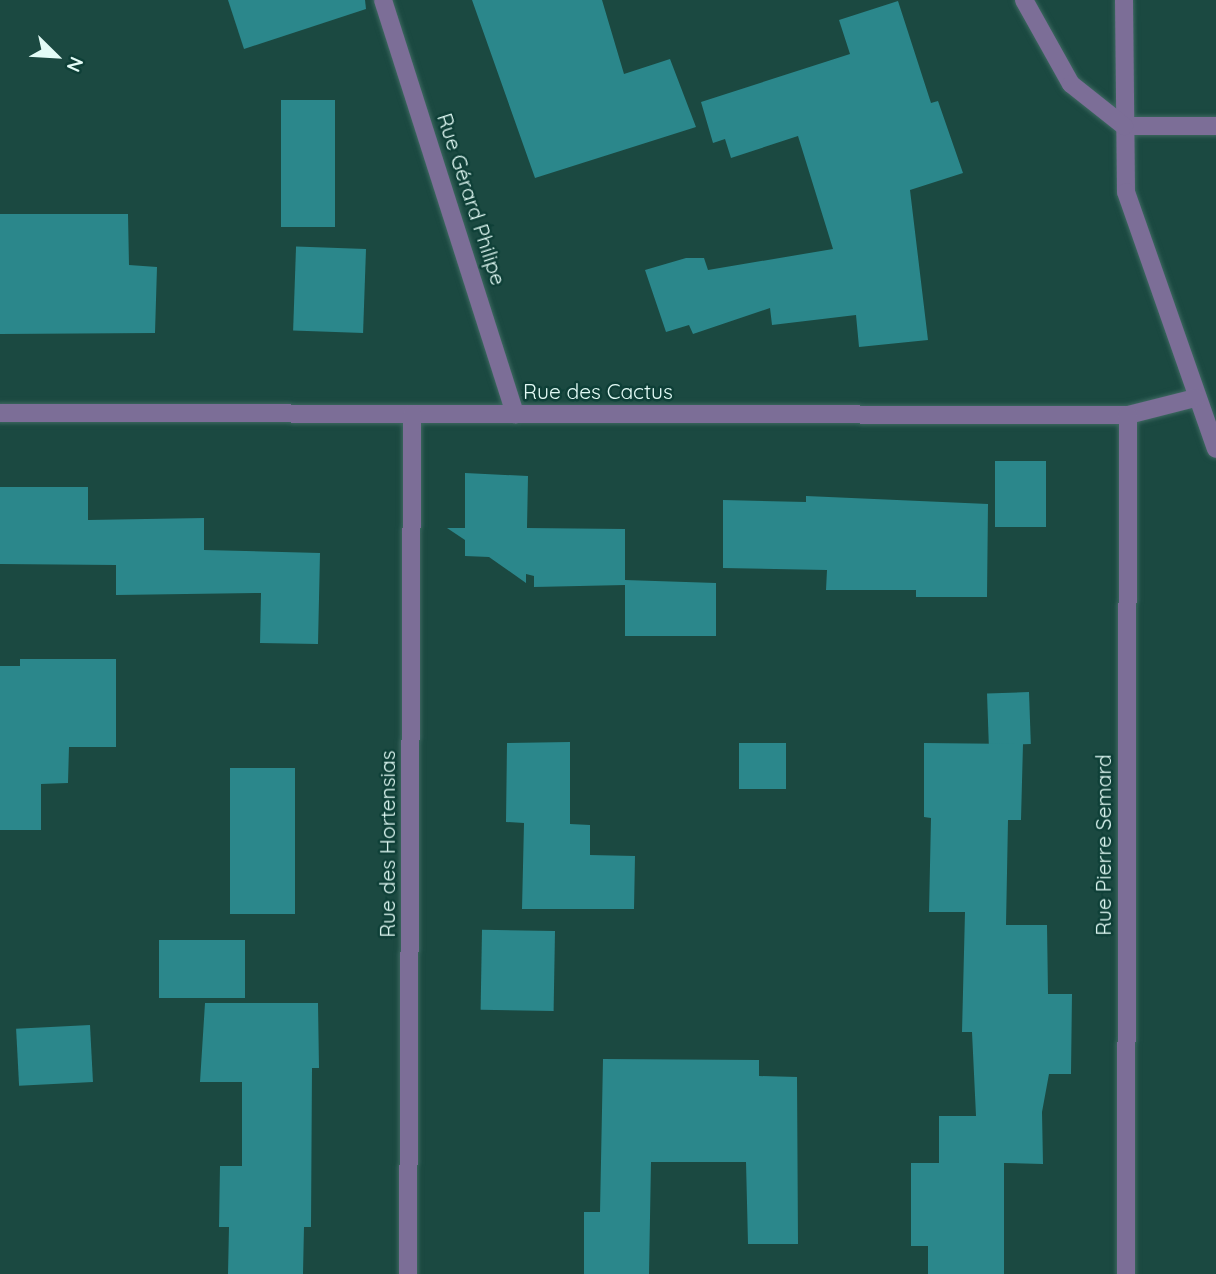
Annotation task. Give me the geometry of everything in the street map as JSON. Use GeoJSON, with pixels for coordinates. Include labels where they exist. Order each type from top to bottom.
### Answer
{"type":"FeatureCollection","features":[{"type":"Feature","properties":{"kind":"street","name":"Rue Gérard Philipe"},"geometry":{"type":"LineString","coordinates":[[383,0],[515,414]]}},
{"type":"Feature","properties":{"kind":"street"},"geometry":{"type":"LineString","coordinates":[[1024,0],[1071,84],[1124,126],[1216,125]]}},
{"type":"Feature","properties":{"kind":"street"},"geometry":{"type":"LineString","coordinates":[[1124,0],[1126,192],[1195,398],[1216,449]]}},
{"type":"Feature","properties":{"kind":"street","name":"Rue des Cactus"},"geometry":{"type":"LineString","coordinates":[[0,413],[1128,415],[1195,398]]}},
{"type":"Feature","properties":{"kind":"street","name":"Rue des Hortensias"},"geometry":{"type":"LineString","coordinates":[[408,1274],[412,414]]}},
{"type":"Feature","properties":{"kind":"street","name":"Rue Pierre Semard"},"geometry":{"type":"LineString","coordinates":[[1126,1274],[1128,415]]}},
{"type":"Feature","properties":{"kind":"building"},"geometry":{"type":"Polygon","coordinates":[[[228,0],[365,0],[366,9],[244,49],[228,0]]]}},
{"type":"Feature","properties":{"kind":"building"},"geometry":{"type":"Polygon","coordinates":[[[472,0],[602,0],[624,74],[670,59],[696,127],[535,178],[472,0]]]}},
{"type":"Feature","properties":{"kind":"building"},"geometry":{"type":"Polygon","coordinates":[[[898,1],[931,103],[938,101],[963,173],[910,190],[928,340],[859,347],[856,315],[772,325],[770,308],[693,334],[689,325],[666,332],[645,270],[686,258],[704,258],[708,270],[833,249],[798,136],[731,158],[725,139],[713,143],[701,102],[850,54],[839,20],[898,1]]]}},
{"type":"Feature","properties":{"kind":"building"},"geometry":{"type":"Polygon","coordinates":[[[281,100],[335,100],[335,227],[281,227],[281,100]]]}},
{"type":"Feature","properties":{"kind":"building"},"geometry":{"type":"Polygon","coordinates":[[[0,214],[128,214],[129,265],[157,267],[155,333],[0,334],[0,214]]]}},
{"type":"Feature","properties":{"kind":"building"},"geometry":{"type":"Polygon","coordinates":[[[296,247],[366,249],[363,333],[293,331],[296,247]]]}},
{"type":"Feature","properties":{"kind":"building"},"geometry":{"type":"Polygon","coordinates":[[[995,461],[1046,461],[1046,527],[995,527],[995,461]]]}},
{"type":"Feature","properties":{"kind":"building"},"geometry":{"type":"Polygon","coordinates":[[[465,473],[528,476],[527,528],[625,529],[625,580],[716,583],[716,636],[625,636],[625,585],[534,587],[534,576],[526,574],[526,583],[489,557],[465,556],[465,540],[447,528],[465,528],[465,473]]]}},
{"type":"Feature","properties":{"kind":"building"},"geometry":{"type":"Polygon","coordinates":[[[0,487],[88,487],[88,520],[204,518],[204,550],[320,553],[318,644],[260,643],[261,593],[116,595],[116,565],[0,564],[0,487]]]}},
{"type":"Feature","properties":{"kind":"building"},"geometry":{"type":"Polygon","coordinates":[[[806,496],[988,504],[987,597],[916,597],[916,590],[826,590],[827,570],[723,568],[723,500],[806,502],[806,496]]]}},
{"type":"Feature","properties":{"kind":"building"},"geometry":{"type":"Polygon","coordinates":[[[20,659],[116,659],[116,747],[69,747],[68,783],[41,784],[41,830],[0,830],[0,666],[20,666],[20,659]]]}},
{"type":"Feature","properties":{"kind":"building"},"geometry":{"type":"Polygon","coordinates":[[[1029,692],[1031,744],[989,745],[987,693],[1029,692]]]}},
{"type":"Feature","properties":{"kind":"building"},"geometry":{"type":"Polygon","coordinates":[[[570,742],[570,824],[590,825],[590,855],[635,856],[634,909],[522,909],[524,823],[506,822],[507,743],[570,742]]]}},
{"type":"Feature","properties":{"kind":"building"},"geometry":{"type":"Polygon","coordinates":[[[739,743],[786,743],[786,789],[739,789],[739,743]]]}},
{"type":"Feature","properties":{"kind":"building"},"geometry":{"type":"Polygon","coordinates":[[[924,743],[1023,744],[1021,820],[1008,820],[1006,925],[1047,925],[1048,994],[1072,994],[1071,1074],[1049,1074],[1042,1112],[1043,1164],[1004,1163],[1004,1274],[928,1274],[928,1246],[911,1246],[911,1163],[939,1163],[939,1116],[976,1116],[972,1032],[962,1032],[965,912],[929,912],[931,818],[924,817],[924,743]]]}},
{"type":"Feature","properties":{"kind":"building"},"geometry":{"type":"Polygon","coordinates":[[[230,768],[295,768],[295,914],[230,914],[230,768]]]}},
{"type":"Feature","properties":{"kind":"building"},"geometry":{"type":"Polygon","coordinates":[[[482,930],[555,931],[554,1011],[481,1010],[482,930]]]}},
{"type":"Feature","properties":{"kind":"building"},"geometry":{"type":"Polygon","coordinates":[[[159,940],[245,940],[245,998],[159,998],[159,940]]]}},
{"type":"Feature","properties":{"kind":"building"},"geometry":{"type":"Polygon","coordinates":[[[205,1003],[318,1003],[319,1068],[312,1068],[311,1227],[304,1227],[303,1274],[228,1274],[229,1227],[219,1227],[220,1166],[242,1166],[242,1082],[200,1082],[205,1003]]]}},
{"type":"Feature","properties":{"kind":"building"},"geometry":{"type":"Polygon","coordinates":[[[90,1025],[93,1082],[19,1086],[16,1029],[90,1025]]]}},
{"type":"Feature","properties":{"kind":"building"},"geometry":{"type":"Polygon","coordinates":[[[603,1059],[759,1060],[759,1076],[797,1077],[798,1244],[748,1244],[746,1162],[651,1162],[649,1274],[584,1274],[584,1212],[600,1212],[603,1059]]]}}]}
